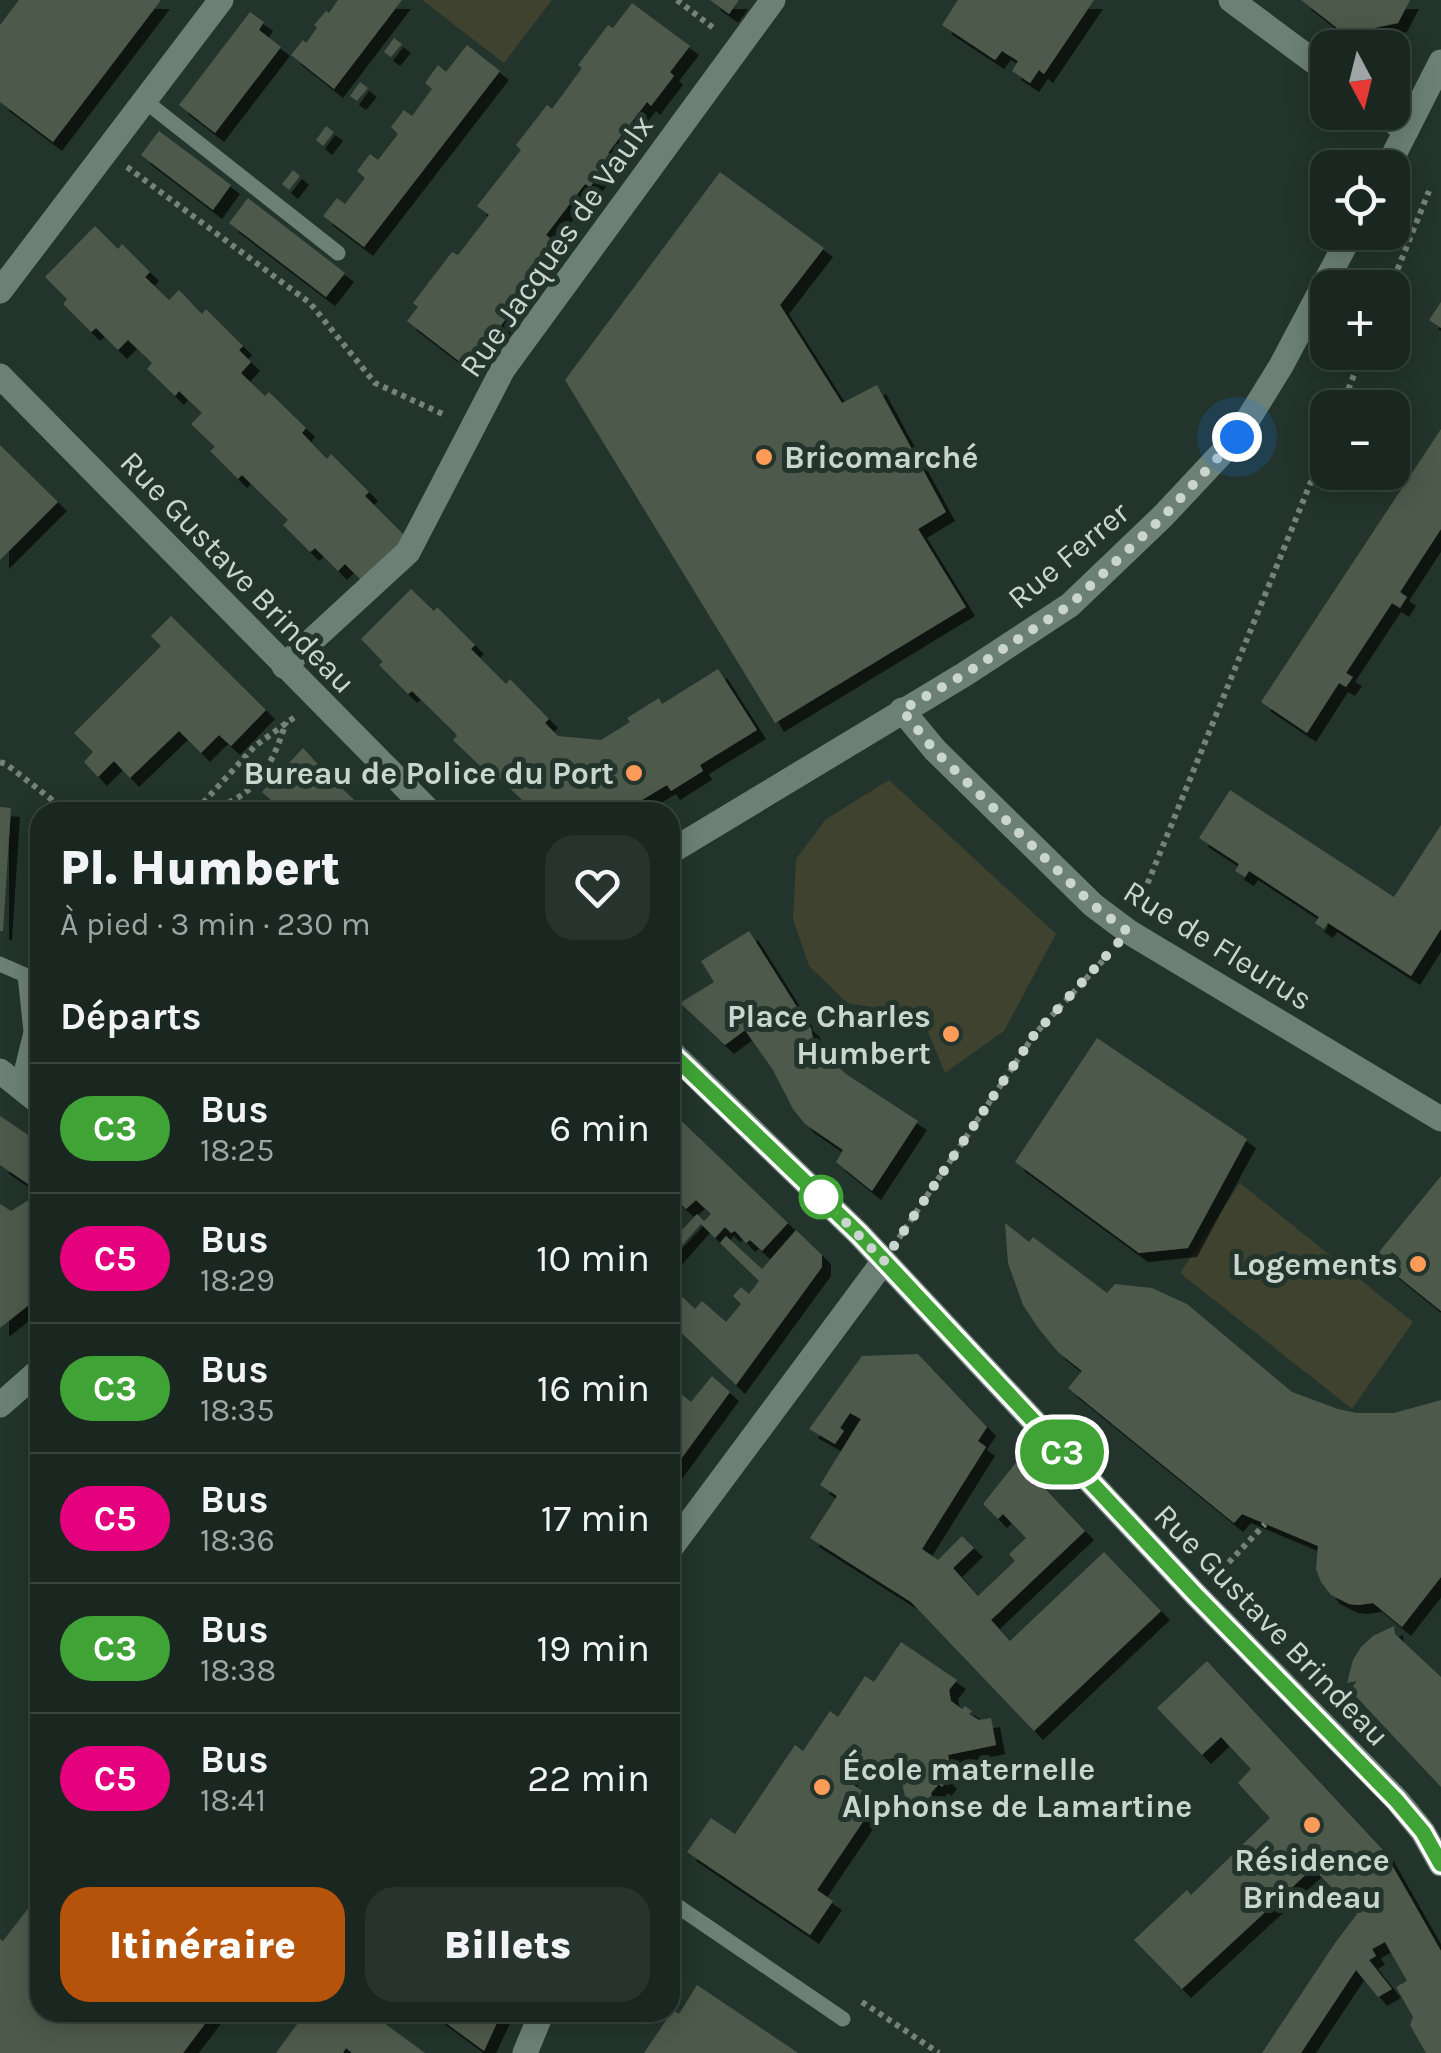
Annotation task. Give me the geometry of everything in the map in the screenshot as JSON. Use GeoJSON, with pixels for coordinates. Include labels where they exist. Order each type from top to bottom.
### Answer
{"type":"FeatureCollection","features":[{"type":"Feature","properties":{"kind":"street"},"geometry":{"type":"LineString","coordinates":[[0,292],[221,0]]}},
{"type":"Feature","properties":{"kind":"street","name":"Rue Jacques de Vaulx"},"geometry":{"type":"LineString","coordinates":[[284,666],[408,552],[503,369],[773,0]]}},
{"type":"Feature","properties":{"kind":"street"},"geometry":{"type":"LineString","coordinates":[[1231,0],[1310,59]]}},
{"type":"Feature","properties":{"kind":"street"},"geometry":{"type":"LineString","coordinates":[[1396,150],[1441,62]]}},
{"type":"Feature","properties":{"kind":"street","name":"Rue Ferrer"},"geometry":{"type":"LineString","coordinates":[[680,846],[965,674],[1070,605],[1164,516],[1237,437],[1342,250]]}},
{"type":"Feature","properties":{"kind":"street","name":"Rue Gustave Brindeau"},"geometry":{"type":"LineString","coordinates":[[0,376],[420,802]]}},
{"type":"Feature","properties":{"kind":"street","name":"Rue de Fleurus"},"geometry":{"type":"LineString","coordinates":[[902,710],[934,750],[1093,905],[1128,932],[1441,1119]]}},
{"type":"Feature","properties":{"kind":"street","name":"Rue Gustave Brindeau"},"geometry":{"type":"LineString","coordinates":[[680,1062],[859,1234],[1196,1595],[1396,1800],[1423,1832],[1441,1864]]}},
{"type":"Feature","properties":{"kind":"street"},"geometry":{"type":"LineString","coordinates":[[9,1078],[30,1096]]}},
{"type":"Feature","properties":{"kind":"street"},"geometry":{"type":"LineString","coordinates":[[680,1536],[884,1261]]}},
{"type":"Feature","properties":{"kind":"street"},"geometry":{"type":"LineString","coordinates":[[0,1405],[30,1379]]}},
{"type":"Feature","properties":{"kind":"street"},"geometry":{"type":"LineString","coordinates":[[525,2053],[538,2022]]}},
{"type":"Feature","properties":{"kind":"lane"},"geometry":{"type":"LineString","coordinates":[[145,101],[338,252]]}},
{"type":"Feature","properties":{"kind":"lane"},"geometry":{"type":"LineString","coordinates":[[0,964],[24,975],[30,1024]]}},
{"type":"Feature","properties":{"kind":"lane"},"geometry":{"type":"LineString","coordinates":[[9,1078],[30,1034]]}},
{"type":"Feature","properties":{"kind":"lane"},"geometry":{"type":"LineString","coordinates":[[680,1908],[843,2019]]}},
{"type":"Feature","properties":{"kind":"path"},"geometry":{"type":"LineString","coordinates":[[677,0],[738,46]]}},
{"type":"Feature","properties":{"kind":"path"},"geometry":{"type":"LineString","coordinates":[[106,152],[310,303],[375,383],[473,428]]}},
{"type":"Feature","properties":{"kind":"path"},"geometry":{"type":"LineString","coordinates":[[1397,270],[1430,191]]}},
{"type":"Feature","properties":{"kind":"path"},"geometry":{"type":"LineString","coordinates":[[884,1261],[1034,1035],[1128,932],[1310,484]]}},
{"type":"Feature","properties":{"kind":"path"},"geometry":{"type":"LineString","coordinates":[[204,802],[255,746],[319,702]]}},
{"type":"Feature","properties":{"kind":"path"},"geometry":{"type":"LineString","coordinates":[[229,802],[266,772],[286,722]]}},
{"type":"Feature","properties":{"kind":"path"},"geometry":{"type":"LineString","coordinates":[[0,762],[53,802]]}},
{"type":"Feature","properties":{"kind":"path"},"geometry":{"type":"LineString","coordinates":[[1196,1595],[1265,1524]]}},
{"type":"Feature","properties":{"kind":"path"},"geometry":{"type":"LineString","coordinates":[[843,2019],[854,1996],[938,2053]]}},
{"type":"Feature","properties":{"kind":"green space"},"geometry":{"type":"Polygon","coordinates":[[[422,0],[552,0],[504,63],[422,0]]]}},
{"type":"Feature","properties":{"kind":"green space"},"geometry":{"type":"Polygon","coordinates":[[[889,780],[1056,934],[1004,1031],[945,1073],[923,1020],[847,1003],[809,966],[793,919],[796,859],[826,819],[889,780]]]}},
{"type":"Feature","properties":{"kind":"green space"},"geometry":{"type":"Polygon","coordinates":[[[1240,1183],[1413,1322],[1352,1409],[1180,1273],[1240,1183]]]}},
{"type":"Feature","properties":{"kind":"building"},"geometry":{"type":"Polygon","coordinates":[[[19,0],[161,0],[53,142],[0,102],[0,25],[19,0]]]}},
{"type":"Feature","properties":{"kind":"building"},"geometry":{"type":"Polygon","coordinates":[[[338,0],[402,0],[334,89],[291,55],[303,40],[306,43],[317,28],[314,25],[338,0]]]}},
{"type":"Feature","properties":{"kind":"building"},"geometry":{"type":"Polygon","coordinates":[[[710,0],[739,0],[729,14],[710,0]]]}},
{"type":"Feature","properties":{"kind":"building"},"geometry":{"type":"Polygon","coordinates":[[[958,0],[1094,0],[1044,74],[1039,70],[1030,83],[1012,71],[1018,61],[1002,51],[995,60],[942,25],[958,0]]]}},
{"type":"Feature","properties":{"kind":"building"},"geometry":{"type":"Polygon","coordinates":[[[1301,0],[1410,0],[1398,23],[1340,30],[1301,0]]]}},
{"type":"Feature","properties":{"kind":"building"},"geometry":{"type":"Polygon","coordinates":[[[632,3],[690,46],[670,72],[674,76],[651,106],[647,102],[608,153],[613,157],[590,187],[585,184],[546,235],[556,243],[506,309],[511,312],[488,343],[484,339],[464,365],[407,321],[418,307],[413,303],[452,252],[458,255],[489,215],[477,206],[521,150],[516,145],[547,105],[552,109],[608,25],[613,28],[632,3]]]}},
{"type":"Feature","properties":{"kind":"building"},"geometry":{"type":"Polygon","coordinates":[[[250,12],[264,22],[259,30],[281,47],[215,133],[179,105],[250,12]]]}},
{"type":"Feature","properties":{"kind":"building"},"geometry":{"type":"Polygon","coordinates":[[[394,38],[402,44],[391,57],[384,52],[394,38]]]}},
{"type":"Feature","properties":{"kind":"building"},"geometry":{"type":"Polygon","coordinates":[[[467,45],[500,71],[364,247],[323,216],[337,198],[345,204],[365,178],[357,171],[370,154],[378,160],[398,134],[391,127],[404,110],[412,116],[432,89],[425,83],[438,65],[446,72],[467,45]]]}},
{"type":"Feature","properties":{"kind":"building"},"geometry":{"type":"Polygon","coordinates":[[[360,82],[368,88],[357,101],[350,96],[360,82]]]}},
{"type":"Feature","properties":{"kind":"building"},"geometry":{"type":"Polygon","coordinates":[[[326,126],[334,132],[323,146],[316,140],[326,126]]]}},
{"type":"Feature","properties":{"kind":"building"},"geometry":{"type":"Polygon","coordinates":[[[159,131],[231,185],[213,210],[141,155],[159,131]]]}},
{"type":"Feature","properties":{"kind":"building"},"geometry":{"type":"Polygon","coordinates":[[[293,170],[300,176],[289,190],[282,184],[293,170]]]}},
{"type":"Feature","properties":{"kind":"building","name":"Bricomarché"},"geometry":{"type":"Polygon","coordinates":[[[720,172],[824,248],[780,305],[842,403],[877,385],[946,512],[918,529],[966,607],[775,723],[565,380],[720,172]]]}},
{"type":"Feature","properties":{"kind":"building"},"geometry":{"type":"Polygon","coordinates":[[[248,198],[345,273],[326,297],[229,223],[248,198]]]}},
{"type":"Feature","properties":{"kind":"building"},"geometry":{"type":"Polygon","coordinates":[[[95,226],[118,249],[122,244],[150,272],[145,277],[169,300],[179,290],[202,314],[206,309],[243,346],[239,350],[251,362],[241,373],[265,396],[269,392],[306,428],[302,433],[327,459],[331,454],[369,492],[365,496],[409,540],[365,584],[345,564],[338,571],[315,548],[310,552],[283,525],[288,520],[242,475],[238,479],[210,451],[215,447],[191,424],[202,413],[179,391],[175,396],[147,369],[152,363],[128,340],[118,350],[96,328],[91,332],[63,304],[67,299],[45,277],[95,226]]]}},
{"type":"Feature","properties":{"kind":"building"},"geometry":{"type":"Polygon","coordinates":[[[1441,302],[1441,328],[1429,320],[1441,302]]]}},
{"type":"Feature","properties":{"kind":"building"},"geometry":{"type":"Polygon","coordinates":[[[1441,429],[1441,529],[1400,592],[1407,597],[1400,608],[1392,603],[1346,673],[1353,677],[1346,687],[1339,683],[1307,733],[1261,702],[1401,490],[1410,490],[1410,476],[1441,429]]]}},
{"type":"Feature","properties":{"kind":"building"},"geometry":{"type":"Polygon","coordinates":[[[0,445],[58,502],[0,560],[0,445]]]}},
{"type":"Feature","properties":{"kind":"building"},"geometry":{"type":"Polygon","coordinates":[[[411,589],[434,611],[437,607],[475,645],[471,649],[506,684],[510,679],[549,719],[545,723],[558,736],[601,740],[659,698],[662,704],[718,669],[757,730],[700,765],[703,771],[671,791],[667,785],[639,802],[524,802],[453,740],[455,733],[379,665],[383,662],[361,639],[411,589]]]}},
{"type":"Feature","properties":{"kind":"building"},"geometry":{"type":"Polygon","coordinates":[[[171,616],[266,710],[231,746],[219,735],[201,753],[179,731],[130,778],[114,761],[98,777],[84,762],[93,752],[74,733],[161,646],[151,636],[171,616]]]}},
{"type":"Feature","properties":{"kind":"building"},"geometry":{"type":"Polygon","coordinates":[[[303,748],[356,802],[273,802],[262,792],[303,748]]]}},
{"type":"Feature","properties":{"kind":"building"},"geometry":{"type":"Polygon","coordinates":[[[1230,790],[1394,897],[1441,825],[1441,929],[1411,976],[1328,923],[1324,929],[1315,923],[1319,917],[1249,871],[1245,877],[1235,871],[1239,864],[1199,838],[1230,790]]]}},
{"type":"Feature","properties":{"kind":"building"},"geometry":{"type":"Polygon","coordinates":[[[0,807],[11,808],[3,931],[0,931],[0,807]]]}},
{"type":"Feature","properties":{"kind":"building"},"geometry":{"type":"Polygon","coordinates":[[[749,931],[811,1028],[813,1039],[809,1044],[815,1055],[822,1051],[846,1074],[918,1121],[872,1191],[836,1162],[843,1150],[805,1124],[793,1109],[773,1070],[745,1030],[725,1045],[680,1003],[714,982],[701,961],[749,931]]]}},
{"type":"Feature","properties":{"kind":"building"},"geometry":{"type":"Polygon","coordinates":[[[1097,1038],[1247,1139],[1188,1248],[1139,1253],[1015,1162],[1097,1038]]]}},
{"type":"Feature","properties":{"kind":"building"},"geometry":{"type":"Polygon","coordinates":[[[0,1116],[30,1136],[30,1185],[0,1165],[0,1116]]]}},
{"type":"Feature","properties":{"kind":"building"},"geometry":{"type":"Polygon","coordinates":[[[680,1120],[788,1223],[762,1251],[750,1240],[746,1243],[735,1231],[731,1233],[725,1227],[715,1238],[701,1224],[680,1248],[680,1232],[697,1214],[704,1221],[711,1214],[696,1200],[686,1209],[680,1204],[680,1120]]]}},
{"type":"Feature","properties":{"kind":"building","name":"Logements"},"geometry":{"type":"Polygon","coordinates":[[[1441,1176],[1441,1311],[1390,1270],[1399,1258],[1392,1252],[1383,1263],[1375,1257],[1441,1176]]]}},
{"type":"Feature","properties":{"kind":"building"},"geometry":{"type":"Polygon","coordinates":[[[30,1199],[30,1304],[0,1328],[0,1204],[11,1211],[30,1199]]]}},
{"type":"Feature","properties":{"kind":"building"},"geometry":{"type":"Polygon","coordinates":[[[1005,1223],[1029,1242],[1033,1237],[1107,1293],[1115,1284],[1152,1288],[1187,1304],[1292,1392],[1357,1413],[1394,1413],[1441,1400],[1441,1577],[1402,1627],[1373,1603],[1349,1604],[1331,1595],[1316,1569],[1318,1546],[1242,1514],[1234,1523],[1068,1388],[1082,1371],[1058,1352],[1023,1305],[1008,1263],[1005,1223]]]}},
{"type":"Feature","properties":{"kind":"building"},"geometry":{"type":"Polygon","coordinates":[[[796,1230],[822,1255],[822,1267],[736,1385],[680,1332],[680,1295],[695,1309],[702,1301],[726,1322],[741,1304],[733,1296],[741,1287],[749,1294],[759,1281],[720,1243],[726,1236],[762,1269],[796,1230]]]}},
{"type":"Feature","properties":{"kind":"building"},"geometry":{"type":"Polygon","coordinates":[[[918,1354],[987,1427],[978,1441],[986,1447],[922,1549],[938,1560],[962,1536],[974,1548],[953,1568],[978,1596],[1015,1561],[1009,1554],[1026,1538],[1003,1514],[998,1519],[983,1504],[1018,1460],[1085,1531],[991,1620],[1010,1641],[1104,1552],[1161,1611],[1034,1731],[911,1602],[810,1538],[837,1496],[820,1485],[861,1419],[850,1413],[835,1444],[809,1429],[862,1356],[918,1354]]]}},
{"type":"Feature","properties":{"kind":"building"},"geometry":{"type":"Polygon","coordinates":[[[712,1376],[730,1392],[680,1460],[680,1393],[691,1402],[712,1376]]]}},
{"type":"Feature","properties":{"kind":"building"},"geometry":{"type":"Polygon","coordinates":[[[1394,1626],[1395,1634],[1441,1677],[1441,1787],[1350,1690],[1357,1681],[1347,1683],[1361,1647],[1394,1626]]]}},
{"type":"Feature","properties":{"kind":"building"},"geometry":{"type":"Polygon","coordinates":[[[901,1642],[957,1680],[949,1690],[951,1701],[962,1709],[965,1706],[979,1720],[991,1718],[996,1745],[948,1755],[948,1780],[931,1793],[934,1806],[908,1811],[897,1758],[890,1759],[877,1774],[861,1763],[846,1780],[877,1801],[817,1890],[833,1901],[810,1935],[687,1852],[711,1818],[735,1834],[795,1745],[803,1751],[830,1711],[838,1717],[865,1676],[874,1682],[901,1642]]]}},
{"type":"Feature","properties":{"kind":"building","name":"Résidence Brindeau"},"geometry":{"type":"Polygon","coordinates":[[[1207,1661],[1384,1851],[1441,1951],[1441,2053],[1426,2053],[1410,2025],[1413,2017],[1396,1987],[1407,1981],[1385,1942],[1372,1949],[1376,1956],[1369,1960],[1392,1989],[1378,1997],[1356,1970],[1301,2053],[1262,2053],[1357,1914],[1313,1868],[1182,1989],[1134,1940],[1187,1890],[1191,1895],[1270,1818],[1238,1783],[1251,1769],[1221,1737],[1202,1755],[1157,1708],[1207,1661]]]}},
{"type":"Feature","properties":{"kind":"building"},"geometry":{"type":"Polygon","coordinates":[[[30,1906],[30,2022],[206,2022],[183,2053],[0,2053],[0,1939],[3,1941],[30,1906]]]}},
{"type":"Feature","properties":{"kind":"building"},"geometry":{"type":"Polygon","coordinates":[[[697,1985],[798,2053],[644,2053],[665,2022],[680,2022],[680,2012],[697,1985]]]}},
{"type":"Feature","properties":{"kind":"building"},"geometry":{"type":"Polygon","coordinates":[[[299,2022],[383,2022],[425,2053],[352,2053],[346,2048],[343,2053],[276,2053],[299,2022]]]}},
{"type":"Feature","properties":{"kind":"building"},"geometry":{"type":"Polygon","coordinates":[[[445,2022],[497,2022],[484,2051],[445,2022]]]}},
{"type":"Feature","properties":{"kind":"bus line","name":"C3"},"geometry":{"type":"LineString","coordinates":[[680,1062],[859,1234],[1196,1595],[1396,1800],[1423,1832],[1441,1864]]}},
{"type":"Feature","properties":{"kind":"place","name":"Bricomarché"},"geometry":{"type":"Point","coordinates":[764,457]}},
{"type":"Feature","properties":{"kind":"place","name":"Bureau de Police du Port"},"geometry":{"type":"Point","coordinates":[634,773]}},
{"type":"Feature","properties":{"kind":"place","name":"Place Charles Humbert"},"geometry":{"type":"Point","coordinates":[951,1034]}},
{"type":"Feature","properties":{"kind":"place","name":"Logements"},"geometry":{"type":"Point","coordinates":[1418,1264]}},
{"type":"Feature","properties":{"kind":"place","name":"École maternelle Alphonse de Lamartine"},"geometry":{"type":"Point","coordinates":[822,1787]}},
{"type":"Feature","properties":{"kind":"place","name":"Résidence Brindeau"},"geometry":{"type":"Point","coordinates":[1312,1825]}},
{"type":"Feature","properties":{"kind":"route"},"geometry":{"type":"LineString","coordinates":[[821,1197],[884,1261],[1034,1035],[1128,932],[1093,905],[934,750],[902,710],[1070,605],[1164,516],[1237,437]]}}]}
